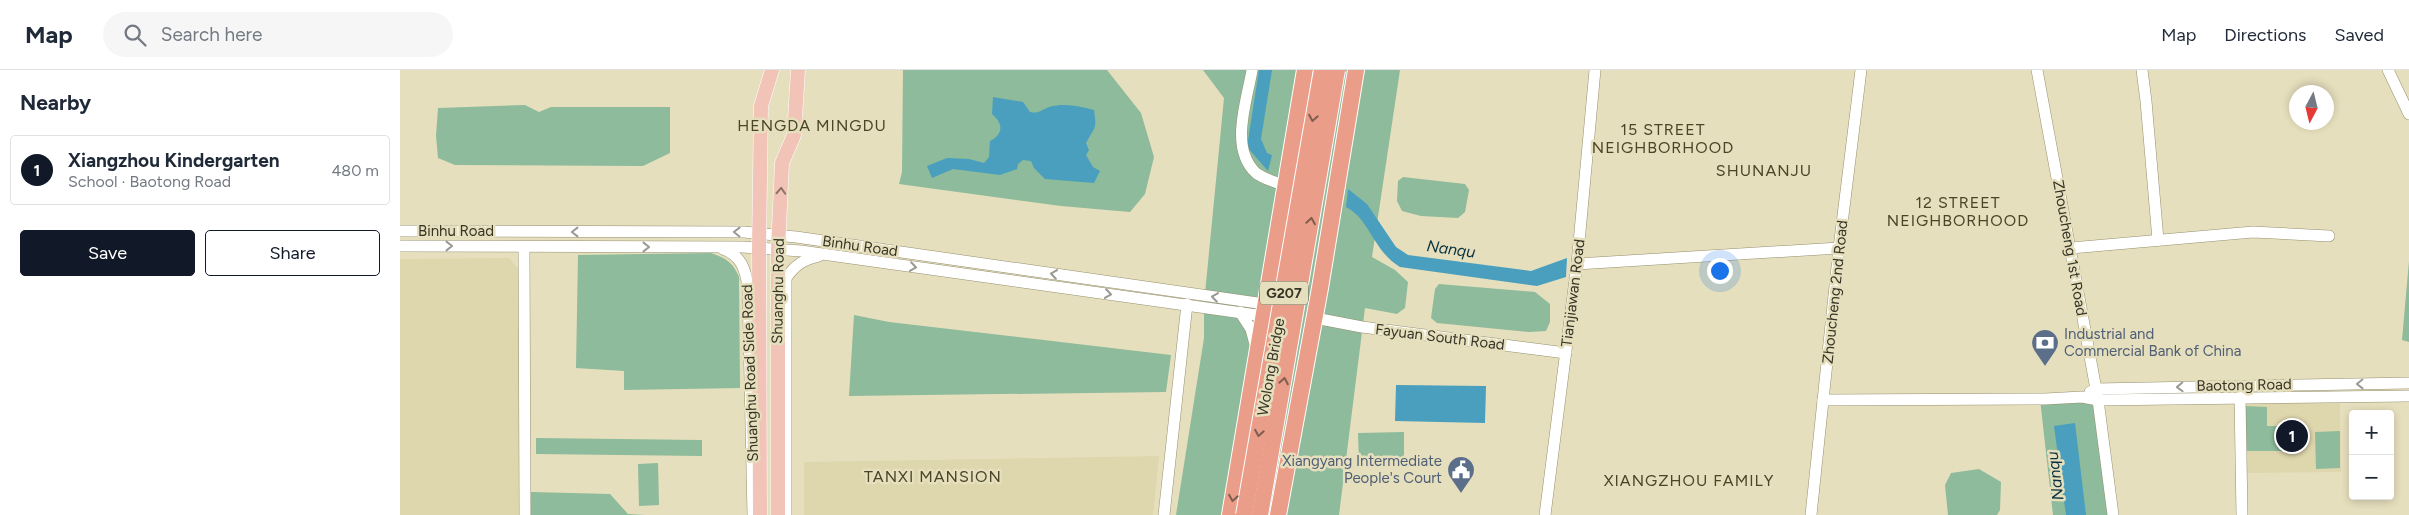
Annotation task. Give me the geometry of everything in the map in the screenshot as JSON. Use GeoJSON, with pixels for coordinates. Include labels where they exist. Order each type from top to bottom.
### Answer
{"type":"FeatureCollection","features":[{"type":"Feature","properties":{"kind":"highway"},"geometry":{"type":"LineString","coordinates":[[1230,515],[1269,273],[1305,70]]}},
{"type":"Feature","properties":{"kind":"highway","name":"Wolong Bridge"},"geometry":{"type":"LineString","coordinates":[[1244,515],[1322,70]]}},
{"type":"Feature","properties":{"kind":"highway","name":"Wolong Bridge"},"geometry":{"type":"LineString","coordinates":[[1260,515],[1336,70]]}},
{"type":"Feature","properties":{"kind":"highway"},"geometry":{"type":"LineString","coordinates":[[1278,515],[1356,70]]}},
{"type":"Feature","properties":{"kind":"main road","name":"Shuanghu Road"},"geometry":{"type":"LineString","coordinates":[[760,515],[759,233],[761,106],[772,70]]}},
{"type":"Feature","properties":{"kind":"main road","name":"Shuanghu Road"},"geometry":{"type":"LineString","coordinates":[[778,515],[779,242],[782,163],[794,135],[798,70]]}},
{"type":"Feature","properties":{"kind":"street"},"geometry":{"type":"LineString","coordinates":[[1252,70],[1243,124],[1243,153],[1257,174],[1285,186]]}},
{"type":"Feature","properties":{"kind":"street","name":"Tianjiawan Road"},"geometry":{"type":"LineString","coordinates":[[1544,515],[1577,264],[1595,70]]}},
{"type":"Feature","properties":{"kind":"street","name":"Zhoucheng 2nd Road"},"geometry":{"type":"LineString","coordinates":[[1811,515],[1839,248],[1861,70]]}},
{"type":"Feature","properties":{"kind":"street","name":"Zhoucheng 1st Road"},"geometry":{"type":"LineString","coordinates":[[2037,70],[2097,395],[2113,515]]}},
{"type":"Feature","properties":{"kind":"street"},"geometry":{"type":"LineString","coordinates":[[2142,70],[2158,240]]}},
{"type":"Feature","properties":{"kind":"street"},"geometry":{"type":"LineString","coordinates":[[2388,70],[2409,114]]}},
{"type":"Feature","properties":{"kind":"street","name":"Binhu Road"},"geometry":{"type":"LineString","coordinates":[[400,231],[759,233],[779,242],[825,254],[1187,304],[1241,306]]}},
{"type":"Feature","properties":{"kind":"street"},"geometry":{"type":"LineString","coordinates":[[2071,248],[2252,232],[2329,236]]}},
{"type":"Feature","properties":{"kind":"street","name":"Binhu Road"},"geometry":{"type":"LineString","coordinates":[[400,246],[759,248],[779,242],[1241,306],[1314,318]]}},
{"type":"Feature","properties":{"kind":"street"},"geometry":{"type":"LineString","coordinates":[[524,247],[525,515]]}},
{"type":"Feature","properties":{"kind":"street","name":"Shuanghu Road Side Road"},"geometry":{"type":"LineString","coordinates":[[716,247],[733,252],[746,272],[748,350],[752,397],[753,515]]}},
{"type":"Feature","properties":{"kind":"street"},"geometry":{"type":"LineString","coordinates":[[1577,264],[1839,248]]}},
{"type":"Feature","properties":{"kind":"street"},"geometry":{"type":"LineString","coordinates":[[786,515],[786,278],[794,267],[803,260],[825,254]]}},
{"type":"Feature","properties":{"kind":"street"},"geometry":{"type":"LineString","coordinates":[[1257,350],[1251,329],[1241,306],[1260,291],[1269,273]]}},
{"type":"Feature","properties":{"kind":"street"},"geometry":{"type":"LineString","coordinates":[[1164,515],[1187,304]]}},
{"type":"Feature","properties":{"kind":"street","name":"Fayuan South Road"},"geometry":{"type":"LineString","coordinates":[[1314,318],[1566,353]]}},
{"type":"Feature","properties":{"kind":"street","name":"Baotong Road"},"geometry":{"type":"LineString","coordinates":[[1823,400],[2045,400],[2097,395],[2409,383]]}},
{"type":"Feature","properties":{"kind":"street","name":"Baotong Road"},"geometry":{"type":"LineString","coordinates":[[2097,395],[2240,398],[2409,396]]}},
{"type":"Feature","properties":{"kind":"street"},"geometry":{"type":"LineString","coordinates":[[2240,398],[2242,515]]}},
{"type":"Feature","properties":{"kind":"shaded area"},"geometry":{"type":"Polygon","coordinates":[[[509,258],[520,271],[521,515],[400,515],[400,259],[509,258]]]}},
{"type":"Feature","properties":{"kind":"shaded area"},"geometry":{"type":"Polygon","coordinates":[[[2340,399],[2341,472],[2243,473],[2242,401],[2340,399]]]}},
{"type":"Feature","properties":{"kind":"shaded area"},"geometry":{"type":"Polygon","coordinates":[[[1159,456],[1153,515],[804,515],[804,462],[1159,456]]]}},
{"type":"Feature","properties":{"kind":"green space"},"geometry":{"type":"Polygon","coordinates":[[[903,70],[1107,70],[1141,113],[1154,157],[1145,194],[1130,212],[1061,206],[899,184],[902,172],[903,70]]]}},
{"type":"Feature","properties":{"kind":"green space"},"geometry":{"type":"Polygon","coordinates":[[[1203,70],[1400,70],[1372,257],[1395,270],[1408,282],[1405,308],[1397,314],[1365,308],[1339,515],[1176,515],[1204,338],[1204,304],[1224,98],[1203,70]]]}},
{"type":"Feature","properties":{"kind":"green space"},"geometry":{"type":"Polygon","coordinates":[[[525,105],[539,112],[551,107],[670,107],[670,153],[643,166],[455,165],[438,158],[436,136],[438,108],[525,105]]]}},
{"type":"Feature","properties":{"kind":"green space"},"geometry":{"type":"Polygon","coordinates":[[[1403,177],[1465,184],[1469,190],[1465,212],[1458,218],[1421,216],[1402,211],[1397,201],[1398,181],[1403,177]]]}},
{"type":"Feature","properties":{"kind":"green space"},"geometry":{"type":"Polygon","coordinates":[[[711,253],[728,261],[739,277],[740,388],[624,390],[624,371],[576,368],[578,255],[711,253]]]}},
{"type":"Feature","properties":{"kind":"green space"},"geometry":{"type":"Polygon","coordinates":[[[2409,261],[2409,342],[2402,340],[2409,261]]]}},
{"type":"Feature","properties":{"kind":"green space"},"geometry":{"type":"Polygon","coordinates":[[[1439,284],[1535,292],[1550,304],[1550,322],[1546,331],[1529,332],[1437,323],[1431,318],[1435,289],[1439,284]]]}},
{"type":"Feature","properties":{"kind":"green space"},"geometry":{"type":"Polygon","coordinates":[[[854,315],[889,322],[1171,355],[1166,392],[849,396],[854,315]]]}},
{"type":"Feature","properties":{"kind":"green space"},"geometry":{"type":"Polygon","coordinates":[[[2040,399],[2098,400],[2113,515],[2053,515],[2040,399]]]}},
{"type":"Feature","properties":{"kind":"green space"},"geometry":{"type":"Polygon","coordinates":[[[2244,406],[2267,407],[2267,426],[2283,426],[2283,451],[2245,451],[2244,406]]]}},
{"type":"Feature","properties":{"kind":"green space"},"geometry":{"type":"Polygon","coordinates":[[[2340,431],[2340,468],[2316,469],[2315,432],[2340,431]]]}},
{"type":"Feature","properties":{"kind":"green space"},"geometry":{"type":"Polygon","coordinates":[[[1404,432],[1404,461],[1359,462],[1358,433],[1404,432]]]}},
{"type":"Feature","properties":{"kind":"green space"},"geometry":{"type":"Polygon","coordinates":[[[536,438],[702,440],[702,456],[536,454],[536,438]]]}},
{"type":"Feature","properties":{"kind":"green space"},"geometry":{"type":"Polygon","coordinates":[[[658,463],[659,505],[639,506],[638,464],[658,463]]]}},
{"type":"Feature","properties":{"kind":"green space"},"geometry":{"type":"Polygon","coordinates":[[[1979,469],[2001,482],[2000,510],[1997,515],[1948,515],[1945,485],[1951,473],[1979,469]]]}},
{"type":"Feature","properties":{"kind":"green space"},"geometry":{"type":"Polygon","coordinates":[[[531,492],[610,494],[628,514],[645,515],[531,515],[531,492]]]}},
{"type":"Feature","properties":{"kind":"water"},"geometry":{"type":"Polygon","coordinates":[[[1259,70],[1272,70],[1261,139],[1267,153],[1272,155],[1268,171],[1247,147],[1259,70]]]}},
{"type":"Feature","properties":{"kind":"water"},"geometry":{"type":"Polygon","coordinates":[[[993,97],[1023,102],[1030,112],[1038,112],[1049,107],[1061,105],[1094,110],[1095,125],[1086,143],[1089,150],[1086,155],[1093,167],[1100,171],[1094,183],[1045,179],[1034,168],[1031,161],[1023,160],[1018,164],[1017,169],[1000,175],[953,169],[932,178],[927,166],[947,158],[969,159],[984,163],[989,157],[990,141],[1000,132],[1000,125],[992,114],[993,97]]]}},
{"type":"Feature","properties":{"kind":"water"},"geometry":{"type":"Polygon","coordinates":[[[1348,189],[1367,204],[1396,247],[1408,255],[1531,271],[1567,258],[1566,277],[1537,286],[1400,267],[1384,253],[1361,219],[1346,207],[1348,189]]]}},
{"type":"Feature","properties":{"kind":"water"},"geometry":{"type":"Polygon","coordinates":[[[1396,385],[1486,386],[1485,423],[1395,421],[1396,385]]]}},
{"type":"Feature","properties":{"kind":"water","name":"Nanqu"},"geometry":{"type":"Polygon","coordinates":[[[2075,423],[2086,515],[2066,515],[2054,426],[2075,423]]]}},
{"type":"Feature","properties":{"kind":"place","name":"Industrial and Commercial Bank of China"},"geometry":{"type":"Point","coordinates":[2045,367]}},
{"type":"Feature","properties":{"kind":"place","name":"Xiangzhou Kindergarten"},"geometry":{"type":"Point","coordinates":[2292,436]}},
{"type":"Feature","properties":{"kind":"place","name":"Xiangyang Intermediate People's Court"},"geometry":{"type":"Point","coordinates":[1461,494]}},
{"type":"Feature","properties":{"kind":"district","name":"HENGDA MINGDU"},"geometry":{"type":"Point","coordinates":[812,125]}},
{"type":"Feature","properties":{"kind":"district","name":"15 STREET NEIGHBORHOOD"},"geometry":{"type":"Point","coordinates":[1663,138]}},
{"type":"Feature","properties":{"kind":"district","name":"SHUNANJU"},"geometry":{"type":"Point","coordinates":[1764,170]}},
{"type":"Feature","properties":{"kind":"district","name":"12 STREET NEIGHBORHOOD"},"geometry":{"type":"Point","coordinates":[1958,211]}},
{"type":"Feature","properties":{"kind":"district","name":"TANXI MANSION"},"geometry":{"type":"Point","coordinates":[933,476]}},
{"type":"Feature","properties":{"kind":"district","name":"XIANGZHOU FAMILY"},"geometry":{"type":"Point","coordinates":[1689,480]}}]}
